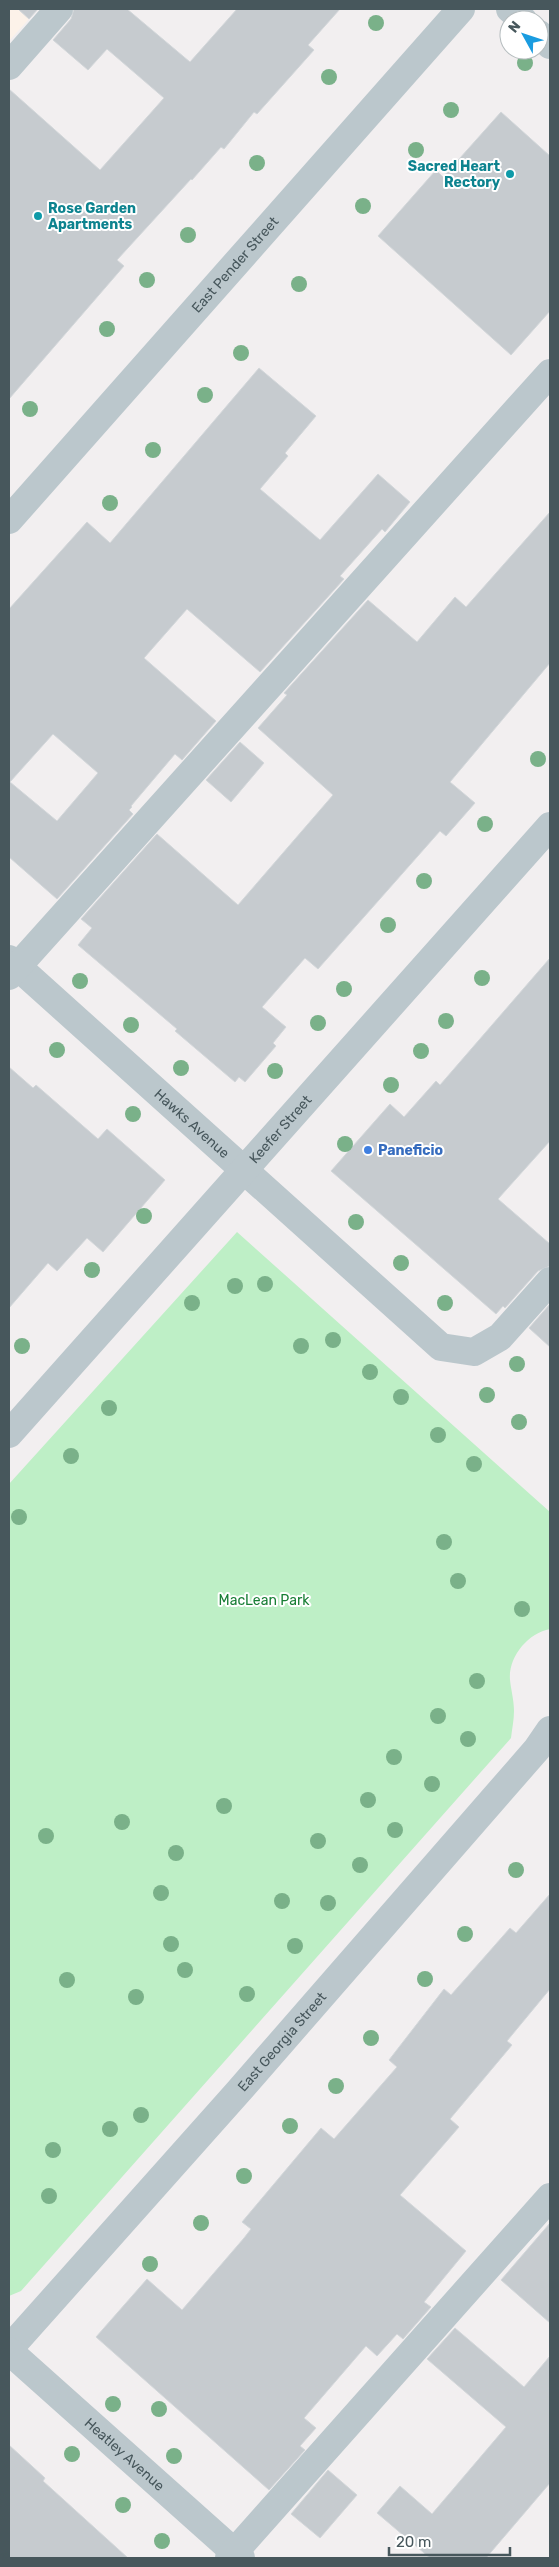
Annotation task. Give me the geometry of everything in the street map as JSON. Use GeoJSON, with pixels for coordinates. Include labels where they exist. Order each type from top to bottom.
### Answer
{"type":"FeatureCollection","features":[{"type":"Feature","properties":{"kind":"street"},"geometry":{"type":"LineString","coordinates":[[9,66],[60,9]]}},
{"type":"Feature","properties":{"kind":"street","name":"East Pender Street"},"geometry":{"type":"LineString","coordinates":[[9,520],[461,9]]}},
{"type":"Feature","properties":{"kind":"street"},"geometry":{"type":"LineString","coordinates":[[12,967],[550,373]]}},
{"type":"Feature","properties":{"kind":"street","name":"Keefer Street"},"geometry":{"type":"LineString","coordinates":[[9,1434],[550,826]]}},
{"type":"Feature","properties":{"kind":"street","name":"Hawks Avenue"},"geometry":{"type":"LineString","coordinates":[[12,967],[441,1347],[474,1352],[500,1337],[550,1281]]}},
{"type":"Feature","properties":{"kind":"street","name":"East Georgia Street"},"geometry":{"type":"LineString","coordinates":[[9,2350],[238,2092],[537,1749],[550,1730]]}},
{"type":"Feature","properties":{"kind":"street"},"geometry":{"type":"LineString","coordinates":[[235,2556],[550,2197]]}},
{"type":"Feature","properties":{"kind":"street","name":"Heatley Avenue"},"geometry":{"type":"LineString","coordinates":[[9,2350],[235,2556]]}},
{"type":"Feature","properties":{"kind":"shaded area"},"geometry":{"type":"Polygon","coordinates":[[[9,9],[38,9],[9,41],[9,9]]]}},
{"type":"Feature","properties":{"kind":"green space","name":"MacLean Park"},"geometry":{"type":"Polygon","coordinates":[[[237,1232],[550,1512],[550,1629],[534,1635],[527,1641],[521,1647],[512,1663],[510,1680],[514,1711],[511,1738],[21,2291],[9,2296],[9,1484],[237,1232]]]}},
{"type":"Feature","properties":{"kind":"building"},"geometry":{"type":"Polygon","coordinates":[[[18,9],[38,9],[29,19],[18,9]]]}},
{"type":"Feature","properties":{"kind":"building"},"geometry":{"type":"Polygon","coordinates":[[[74,9],[127,9],[190,62],[237,9],[340,9],[308,45],[314,50],[257,114],[254,112],[224,149],[221,147],[117,260],[124,266],[9,399],[9,89],[100,170],[164,98],[107,49],[88,70],[53,40],[71,19],[74,9]]]}},
{"type":"Feature","properties":{"kind":"building"},"geometry":{"type":"Polygon","coordinates":[[[501,112],[550,156],[550,311],[511,355],[378,236],[436,170],[443,177],[501,112]]]}},
{"type":"Feature","properties":{"kind":"building"},"geometry":{"type":"Polygon","coordinates":[[[259,368],[316,416],[285,453],[288,456],[260,489],[320,540],[378,474],[410,502],[385,532],[382,529],[340,576],[344,579],[260,672],[187,609],[144,658],[216,721],[182,760],[175,754],[131,806],[129,810],[133,814],[57,899],[9,857],[9,609],[87,522],[110,543],[259,368]],[[53,734],[10,782],[57,821],[98,773],[53,734]]]}},
{"type":"Feature","properties":{"kind":"building"},"geometry":{"type":"Polygon","coordinates":[[[550,512],[550,663],[450,782],[475,803],[446,836],[440,831],[318,969],[305,958],[262,1007],[286,1027],[273,1043],[276,1046],[245,1082],[239,1077],[235,1082],[175,1031],[177,1029],[78,945],[92,928],[81,919],[157,834],[238,905],[333,795],[258,728],[287,695],[284,693],[368,600],[417,642],[455,597],[466,607],[550,512]]]}},
{"type":"Feature","properties":{"kind":"building"},"geometry":{"type":"Polygon","coordinates":[[[240,742],[264,763],[231,802],[206,780],[240,742]]]}},
{"type":"Feature","properties":{"kind":"building"},"geometry":{"type":"Polygon","coordinates":[[[550,958],[550,1141],[498,1199],[550,1244],[550,1266],[538,1271],[505,1308],[503,1306],[496,1314],[331,1171],[390,1104],[404,1117],[436,1081],[440,1085],[550,958]]]}},
{"type":"Feature","properties":{"kind":"building"},"geometry":{"type":"Polygon","coordinates":[[[9,1067],[33,1088],[36,1085],[98,1139],[107,1129],[165,1180],[103,1252],[87,1238],[57,1271],[48,1263],[9,1308],[9,1067]]]}},
{"type":"Feature","properties":{"kind":"building"},"geometry":{"type":"Polygon","coordinates":[[[550,1304],[550,1347],[529,1328],[550,1304]]]}},
{"type":"Feature","properties":{"kind":"building"},"geometry":{"type":"Polygon","coordinates":[[[550,1894],[550,1989],[507,2041],[512,2045],[450,2119],[459,2127],[400,2195],[466,2251],[424,2302],[431,2307],[403,2339],[397,2334],[377,2356],[366,2346],[304,2418],[316,2428],[300,2446],[305,2450],[269,2490],[96,2337],[147,2279],[182,2310],[251,2229],[242,2222],[321,2128],[334,2139],[397,2067],[389,2060],[444,1989],[451,1995],[510,1928],[516,1933],[550,1894]]]}},
{"type":"Feature","properties":{"kind":"building"},"geometry":{"type":"Polygon","coordinates":[[[550,2223],[550,2323],[501,2280],[550,2223]]]}},
{"type":"Feature","properties":{"kind":"building"},"geometry":{"type":"Polygon","coordinates":[[[455,2328],[524,2387],[550,2356],[550,2483],[486,2558],[430,2558],[377,2513],[400,2486],[432,2514],[506,2427],[427,2359],[455,2328]]]}},
{"type":"Feature","properties":{"kind":"building"},"geometry":{"type":"Polygon","coordinates":[[[9,2445],[45,2478],[43,2481],[128,2558],[9,2558],[9,2445]]]}},
{"type":"Feature","properties":{"kind":"building"},"geometry":{"type":"Polygon","coordinates":[[[328,2470],[357,2495],[320,2538],[291,2514],[328,2470]]]}},
{"type":"Feature","properties":{"kind":"place","name":"Sacred Heart Rectory"},"geometry":{"type":"Point","coordinates":[510,174]}},
{"type":"Feature","properties":{"kind":"place","name":"Rose Garden Apartments"},"geometry":{"type":"Point","coordinates":[38,216]}},
{"type":"Feature","properties":{"kind":"place","name":"Paneficio"},"geometry":{"type":"Point","coordinates":[368,1150]}}]}
